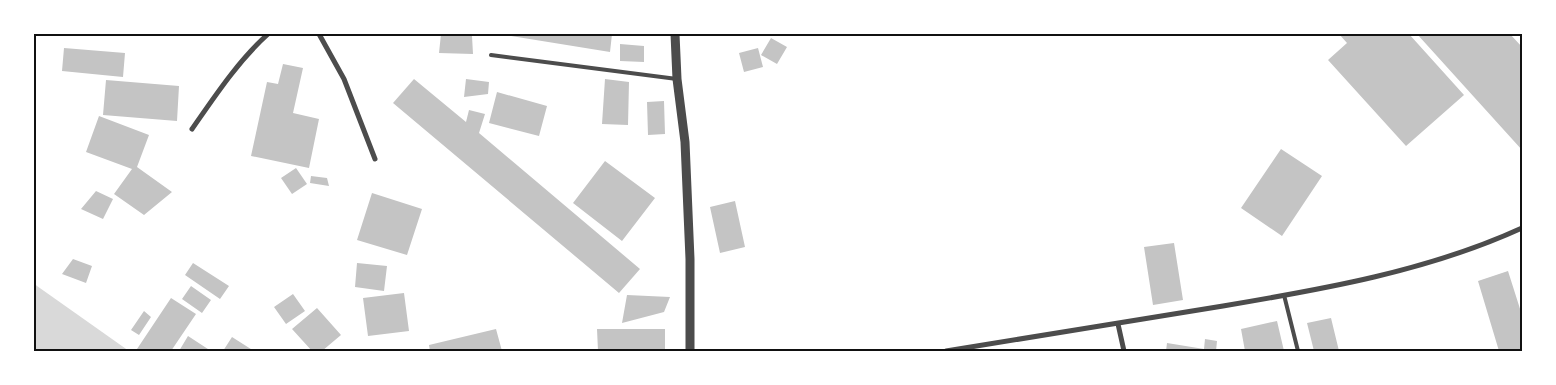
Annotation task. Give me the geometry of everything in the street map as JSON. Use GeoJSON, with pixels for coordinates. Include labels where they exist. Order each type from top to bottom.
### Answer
{"type":"FeatureCollection","features":[{"type":"Feature","properties":{"kind":"street"},"geometry":{"type":"LineString","coordinates":[[192,129],[225,82],[268,34]]}},
{"type":"Feature","properties":{"kind":"street"},"geometry":{"type":"LineString","coordinates":[[319,34],[344,79],[376,159]]}},
{"type":"Feature","properties":{"kind":"street"},"geometry":{"type":"LineString","coordinates":[[675,34],[685,142],[690,259],[690,351]]}},
{"type":"Feature","properties":{"kind":"street"},"geometry":{"type":"LineString","coordinates":[[946,351],[1118,324],[1382,276],[1454,255],[1522,228]]}},
{"type":"Feature","properties":{"kind":"street"},"geometry":{"type":"LineString","coordinates":[[1118,324],[1124,351]]}},
{"type":"Feature","properties":{"kind":"lane"},"geometry":{"type":"LineString","coordinates":[[491,55],[678,79]]}},
{"type":"Feature","properties":{"kind":"lane"},"geometry":{"type":"LineString","coordinates":[[1284,295],[1298,351]]}},
{"type":"Feature","properties":{"kind":"shaded area"},"geometry":{"type":"Polygon","coordinates":[[[34,283],[37,286],[129,351],[34,351],[34,283]]]}},
{"type":"Feature","properties":{"kind":"building"},"geometry":{"type":"Polygon","coordinates":[[[441,34],[472,36],[473,54],[439,53],[441,34]]]}},
{"type":"Feature","properties":{"kind":"building"},"geometry":{"type":"Polygon","coordinates":[[[498,34],[612,34],[610,52],[498,34]]]}},
{"type":"Feature","properties":{"kind":"building"},"geometry":{"type":"Polygon","coordinates":[[[1339,34],[1409,34],[1464,95],[1406,146],[1328,60],[1347,43],[1339,34]]]}},
{"type":"Feature","properties":{"kind":"building"},"geometry":{"type":"Polygon","coordinates":[[[1417,34],[1510,34],[1522,47],[1522,150],[1417,34]]]}},
{"type":"Feature","properties":{"kind":"building"},"geometry":{"type":"Polygon","coordinates":[[[771,38],[787,47],[777,64],[761,55],[771,38]]]}},
{"type":"Feature","properties":{"kind":"building"},"geometry":{"type":"Polygon","coordinates":[[[620,44],[644,46],[644,62],[620,61],[620,44]]]}},
{"type":"Feature","properties":{"kind":"building"},"geometry":{"type":"Polygon","coordinates":[[[64,48],[125,53],[123,77],[62,71],[64,48]]]}},
{"type":"Feature","properties":{"kind":"building"},"geometry":{"type":"Polygon","coordinates":[[[758,48],[763,67],[744,72],[739,53],[758,48]]]}},
{"type":"Feature","properties":{"kind":"building"},"geometry":{"type":"Polygon","coordinates":[[[283,64],[303,68],[293,113],[319,119],[309,168],[251,156],[267,82],[278,84],[283,64]]]}},
{"type":"Feature","properties":{"kind":"building"},"geometry":{"type":"Polygon","coordinates":[[[414,79],[466,122],[469,110],[485,114],[479,133],[640,269],[619,293],[393,103],[414,79]]]}},
{"type":"Feature","properties":{"kind":"building"},"geometry":{"type":"Polygon","coordinates":[[[466,79],[489,82],[488,94],[464,97],[466,79]]]}},
{"type":"Feature","properties":{"kind":"building"},"geometry":{"type":"Polygon","coordinates":[[[605,79],[629,82],[628,125],[602,124],[605,79]]]}},
{"type":"Feature","properties":{"kind":"building"},"geometry":{"type":"Polygon","coordinates":[[[106,80],[179,86],[177,121],[103,115],[106,80]]]}},
{"type":"Feature","properties":{"kind":"building"},"geometry":{"type":"Polygon","coordinates":[[[497,92],[547,106],[539,136],[489,123],[497,92]]]}},
{"type":"Feature","properties":{"kind":"building"},"geometry":{"type":"Polygon","coordinates":[[[664,101],[665,134],[648,135],[647,102],[664,101]]]}},
{"type":"Feature","properties":{"kind":"building"},"geometry":{"type":"Polygon","coordinates":[[[99,116],[149,135],[137,167],[172,192],[144,215],[114,194],[132,169],[86,152],[99,116]]]}},
{"type":"Feature","properties":{"kind":"building"},"geometry":{"type":"Polygon","coordinates":[[[1281,149],[1322,176],[1282,236],[1241,208],[1281,149]]]}},
{"type":"Feature","properties":{"kind":"building"},"geometry":{"type":"Polygon","coordinates":[[[605,161],[655,198],[622,241],[573,203],[605,161]]]}},
{"type":"Feature","properties":{"kind":"building"},"geometry":{"type":"Polygon","coordinates":[[[296,168],[307,184],[292,194],[281,178],[296,168]]]}},
{"type":"Feature","properties":{"kind":"building"},"geometry":{"type":"Polygon","coordinates":[[[311,176],[327,178],[329,186],[310,183],[311,176]]]}},
{"type":"Feature","properties":{"kind":"building"},"geometry":{"type":"Polygon","coordinates":[[[96,191],[113,199],[103,219],[81,209],[96,191]]]}},
{"type":"Feature","properties":{"kind":"building"},"geometry":{"type":"Polygon","coordinates":[[[372,193],[422,209],[407,255],[357,240],[372,193]]]}},
{"type":"Feature","properties":{"kind":"building"},"geometry":{"type":"Polygon","coordinates":[[[735,201],[745,247],[720,253],[710,207],[735,201]]]}},
{"type":"Feature","properties":{"kind":"building"},"geometry":{"type":"Polygon","coordinates":[[[1174,243],[1183,300],[1153,305],[1144,247],[1174,243]]]}},
{"type":"Feature","properties":{"kind":"building"},"geometry":{"type":"Polygon","coordinates":[[[73,259],[92,266],[86,283],[62,274],[73,259]]]}},
{"type":"Feature","properties":{"kind":"building"},"geometry":{"type":"Polygon","coordinates":[[[193,263],[229,286],[220,299],[185,275],[193,263]]]}},
{"type":"Feature","properties":{"kind":"building"},"geometry":{"type":"Polygon","coordinates":[[[357,263],[387,266],[384,291],[355,287],[357,263]]]}},
{"type":"Feature","properties":{"kind":"building"},"geometry":{"type":"Polygon","coordinates":[[[1508,271],[1522,312],[1522,351],[1499,351],[1478,281],[1508,271]]]}},
{"type":"Feature","properties":{"kind":"building"},"geometry":{"type":"Polygon","coordinates":[[[191,286],[211,300],[202,313],[182,299],[191,286]]]}},
{"type":"Feature","properties":{"kind":"building"},"geometry":{"type":"Polygon","coordinates":[[[404,293],[409,331],[368,336],[363,298],[404,293]]]}},
{"type":"Feature","properties":{"kind":"building"},"geometry":{"type":"Polygon","coordinates":[[[293,294],[305,311],[286,324],[274,307],[293,294]]]}},
{"type":"Feature","properties":{"kind":"building"},"geometry":{"type":"Polygon","coordinates":[[[627,295],[670,297],[664,312],[622,323],[627,295]]]}},
{"type":"Feature","properties":{"kind":"building"},"geometry":{"type":"Polygon","coordinates":[[[171,298],[196,314],[171,351],[141,351],[137,349],[171,298]]]}},
{"type":"Feature","properties":{"kind":"building"},"geometry":{"type":"Polygon","coordinates":[[[317,308],[341,335],[322,351],[312,351],[292,329],[317,308]]]}},
{"type":"Feature","properties":{"kind":"building"},"geometry":{"type":"Polygon","coordinates":[[[144,311],[151,317],[139,335],[131,330],[144,311]]]}},
{"type":"Feature","properties":{"kind":"building"},"geometry":{"type":"Polygon","coordinates":[[[1331,318],[1339,351],[1314,351],[1307,323],[1331,318]]]}},
{"type":"Feature","properties":{"kind":"building"},"geometry":{"type":"Polygon","coordinates":[[[1277,321],[1284,351],[1245,351],[1241,329],[1277,321]]]}},
{"type":"Feature","properties":{"kind":"building"},"geometry":{"type":"Polygon","coordinates":[[[496,329],[502,351],[430,351],[429,345],[496,329]]]}},
{"type":"Feature","properties":{"kind":"building"},"geometry":{"type":"Polygon","coordinates":[[[597,329],[665,329],[665,351],[598,351],[597,329]]]}},
{"type":"Feature","properties":{"kind":"building"},"geometry":{"type":"Polygon","coordinates":[[[188,336],[211,351],[179,351],[188,336]]]}},
{"type":"Feature","properties":{"kind":"building"},"geometry":{"type":"Polygon","coordinates":[[[232,337],[254,351],[223,351],[232,337]]]}},
{"type":"Feature","properties":{"kind":"building"},"geometry":{"type":"Polygon","coordinates":[[[1205,339],[1217,341],[1216,351],[1166,351],[1167,343],[1204,349],[1205,339]]]}}]}
